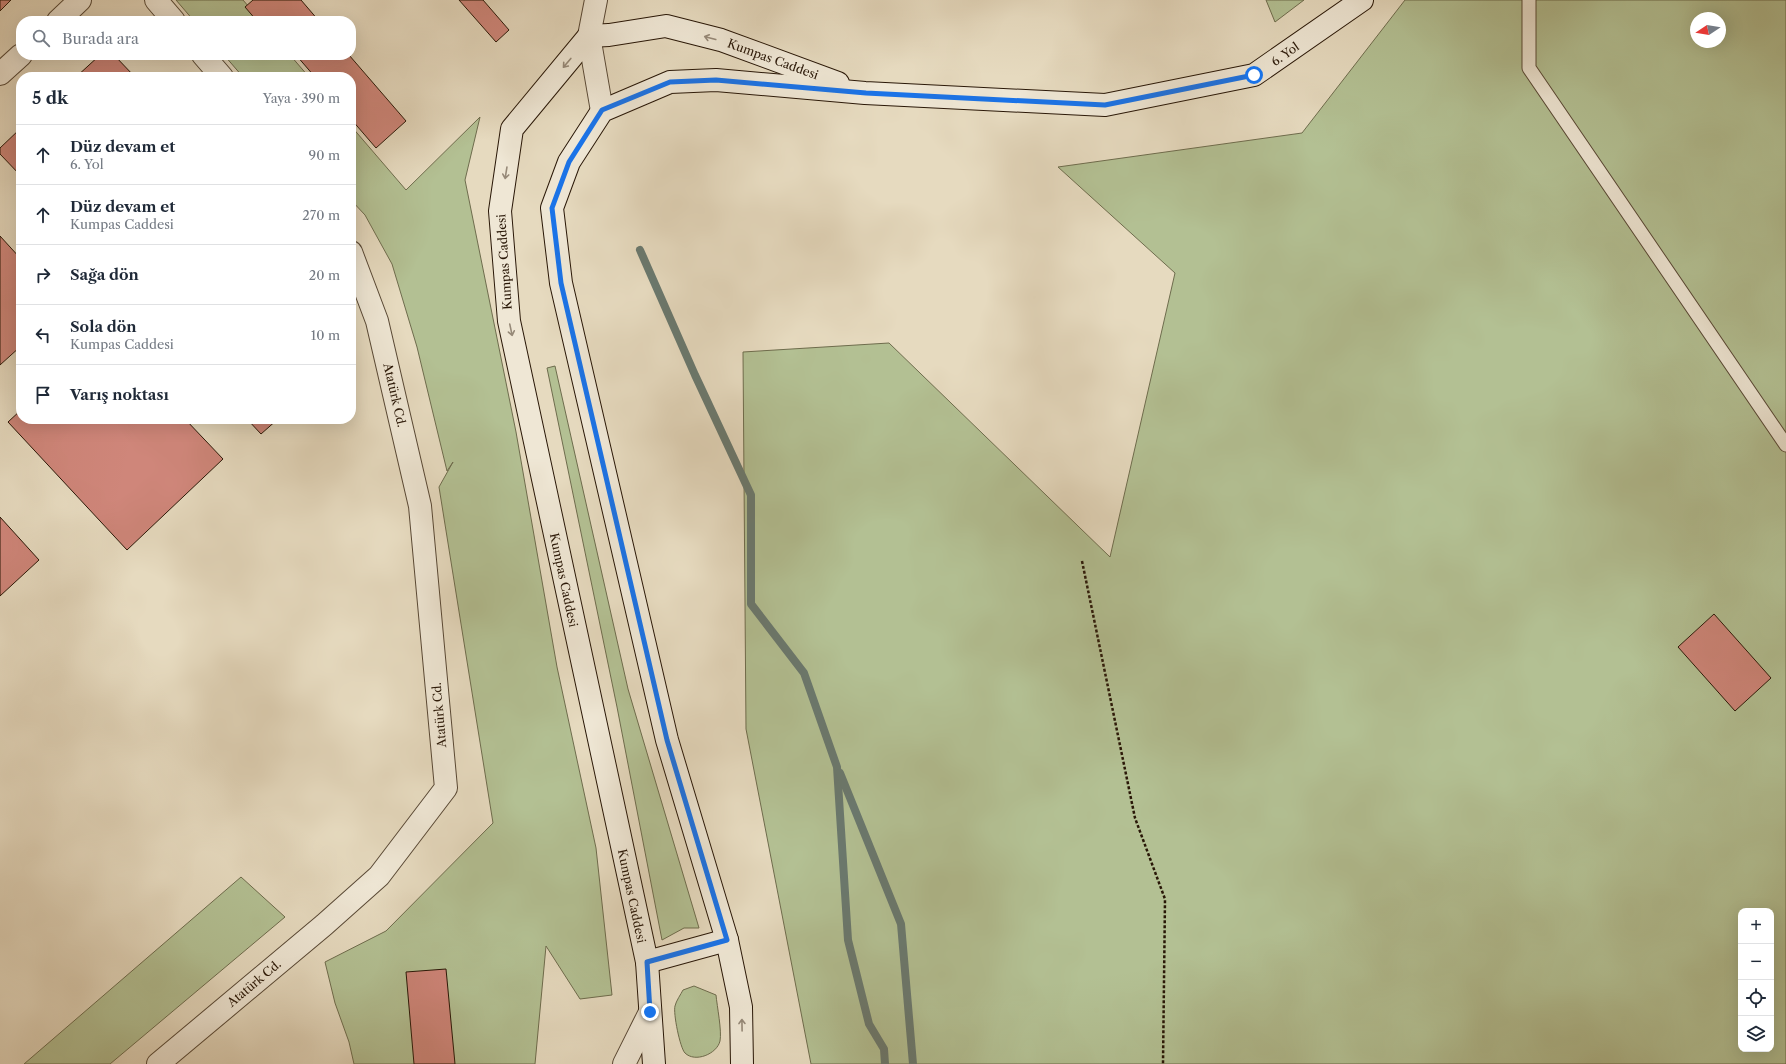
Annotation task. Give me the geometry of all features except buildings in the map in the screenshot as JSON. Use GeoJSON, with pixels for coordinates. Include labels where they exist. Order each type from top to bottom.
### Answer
{"type":"FeatureCollection","features":[{"type":"Feature","properties":{"kind":"main road"},"geometry":{"type":"LineString","coordinates":[[63,16],[80,0]]}},
{"type":"Feature","properties":{"kind":"main road"},"geometry":{"type":"LineString","coordinates":[[156,0],[170,16]]}},
{"type":"Feature","properties":{"kind":"main road"},"geometry":{"type":"LineString","coordinates":[[596,0],[589,36],[602,110],[569,162],[552,208],[561,283],[667,740],[727,940],[742,1007],[742,1064]]}},
{"type":"Feature","properties":{"kind":"main road","name":"6. Yol"},"geometry":{"type":"LineString","coordinates":[[866,93],[1105,105],[1254,75],[1362,0]]}},
{"type":"Feature","properties":{"kind":"main road","name":"Kumpas Caddesi"},"geometry":{"type":"LineString","coordinates":[[654,1064],[647,962],[509,321],[500,211],[512,129],[589,36],[609,35],[666,26],[721,40],[866,93]]}},
{"type":"Feature","properties":{"kind":"main road"},"geometry":{"type":"LineString","coordinates":[[0,74],[16,60]]}},
{"type":"Feature","properties":{"kind":"main road"},"geometry":{"type":"LineString","coordinates":[[207,60],[218,72]]}},
{"type":"Feature","properties":{"kind":"main road","name":"Kumpas Caddesi"},"geometry":{"type":"LineString","coordinates":[[602,110],[670,82],[716,80],[866,93]]}},
{"type":"Feature","properties":{"kind":"main road","name":"Atatürk Cd."},"geometry":{"type":"LineString","coordinates":[[158,1064],[324,925],[379,876],[446,788],[420,506],[377,321],[356,265]]}},
{"type":"Feature","properties":{"kind":"main road"},"geometry":{"type":"LineString","coordinates":[[647,962],[727,940]]}},
{"type":"Feature","properties":{"kind":"main road"},"geometry":{"type":"LineString","coordinates":[[624,1064],[650,1012]]}},
{"type":"Feature","properties":{"kind":"lane"},"geometry":{"type":"LineString","coordinates":[[1529,0],[1529,68],[1786,445]]}},
{"type":"Feature","properties":{"kind":"path"},"geometry":{"type":"LineString","coordinates":[[1082,561],[1135,818],[1164,899],[1163,1064]]}},
{"type":"Feature","properties":{"kind":"green space"},"geometry":{"type":"Polygon","coordinates":[[[176,0],[243,0],[257,16],[190,16],[176,0]]]}},
{"type":"Feature","properties":{"kind":"green space"},"geometry":{"type":"Polygon","coordinates":[[[1266,0],[1304,0],[1275,22],[1266,0]]]}},
{"type":"Feature","properties":{"kind":"green space"},"geometry":{"type":"Polygon","coordinates":[[[1405,0],[1786,0],[1786,1064],[811,1064],[746,729],[743,352],[889,343],[1110,557],[1175,273],[1058,167],[1302,133],[1405,0]]]}},
{"type":"Feature","properties":{"kind":"green space"},"geometry":{"type":"Polygon","coordinates":[[[228,60],[294,60],[305,72],[239,72],[228,60]]]}},
{"type":"Feature","properties":{"kind":"green space"},"geometry":{"type":"Polygon","coordinates":[[[480,117],[465,180],[516,432],[557,667],[596,848],[612,995],[580,999],[546,946],[535,1064],[354,1064],[349,1042],[335,1003],[325,962],[386,931],[493,823],[439,487],[453,462],[447,471],[417,347],[392,264],[365,215],[356,205],[356,132],[406,190],[480,117]]]}},
{"type":"Feature","properties":{"kind":"green space"},"geometry":{"type":"Polygon","coordinates":[[[555,366],[628,689],[699,928],[684,928],[662,940],[617,707],[547,368],[555,366]]]}},
{"type":"Feature","properties":{"kind":"green space"},"geometry":{"type":"Polygon","coordinates":[[[241,877],[285,917],[110,1064],[24,1064],[241,877]]]}},
{"type":"Feature","properties":{"kind":"green space"},"geometry":{"type":"Polygon","coordinates":[[[694,986],[716,995],[720,1025],[720,1041],[718,1046],[715,1050],[705,1056],[700,1057],[689,1056],[683,1050],[675,1016],[677,1000],[683,990],[694,986]]]}},
{"type":"Feature","properties":{"kind":"waterway"},"geometry":{"type":"LineString","coordinates":[[640,250],[695,375],[751,495],[751,604],[804,673],[837,767],[848,940],[869,1024],[884,1049],[885,1064]]}},
{"type":"Feature","properties":{"kind":"waterway"},"geometry":{"type":"LineString","coordinates":[[840,773],[901,924],[913,1064]]}},
{"type":"Feature","properties":{"kind":"route"},"geometry":{"type":"LineString","coordinates":[[650,1012],[647,962],[727,940],[667,740],[561,283],[552,208],[569,162],[602,110],[670,82],[716,80],[866,93],[1105,105],[1254,75]]}}]}
